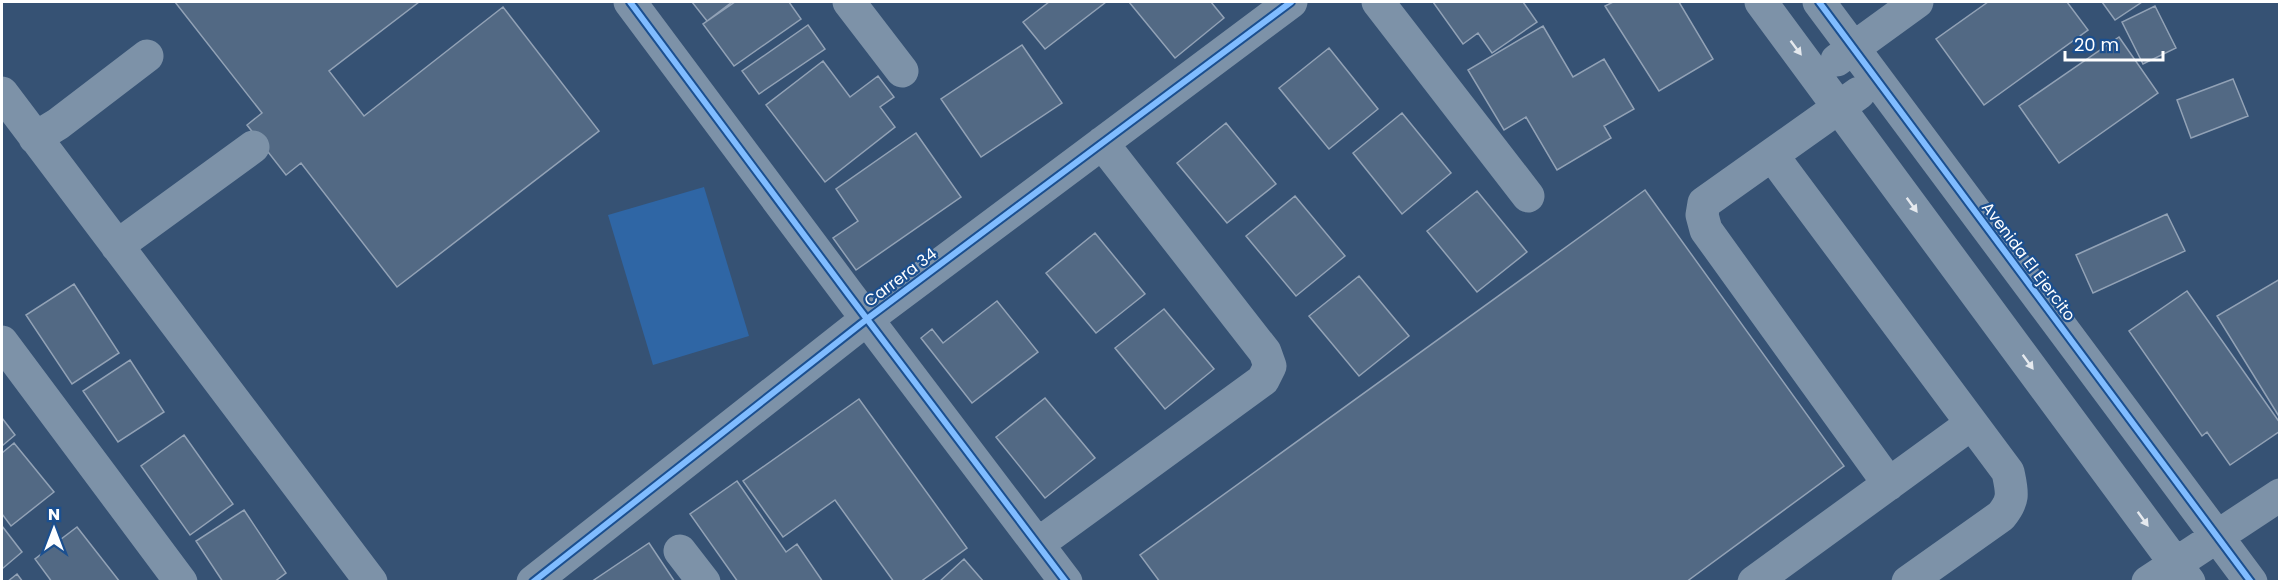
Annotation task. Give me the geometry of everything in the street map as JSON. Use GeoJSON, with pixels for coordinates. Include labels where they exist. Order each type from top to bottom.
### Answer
{"type":"FeatureCollection","features":[{"type":"Feature","properties":{"kind":"street"},"geometry":{"type":"LineString","coordinates":[[849,2],[902,71]]}},
{"type":"Feature","properties":{"kind":"street","name":"Carrera 34"},"geometry":{"type":"LineString","coordinates":[[532,582],[867,318],[1291,2]]}},
{"type":"Feature","properties":{"kind":"street"},"geometry":{"type":"LineString","coordinates":[[1378,2],[1528,196]]}},
{"type":"Feature","properties":{"kind":"street"},"geometry":{"type":"LineString","coordinates":[[1761,2],[2182,572]]}},
{"type":"Feature","properties":{"kind":"street","name":"Avenida El Ejercito"},"geometry":{"type":"LineString","coordinates":[[1819,2],[2251,582]]}},
{"type":"Feature","properties":{"kind":"street"},"geometry":{"type":"LineString","coordinates":[[1816,75],[1917,2]]}},
{"type":"Feature","properties":{"kind":"street"},"geometry":{"type":"LineString","coordinates":[[635,3],[867,318],[1066,582]]}},
{"type":"Feature","properties":{"kind":"street"},"geometry":{"type":"LineString","coordinates":[[35,138],[58,124],[147,56]]}},
{"type":"Feature","properties":{"kind":"street"},"geometry":{"type":"LineString","coordinates":[[1877,79],[1704,203],[1702,215],[1706,230],[1889,484]]}},
{"type":"Feature","properties":{"kind":"street"},"geometry":{"type":"LineString","coordinates":[[2,93],[371,582]]}},
{"type":"Feature","properties":{"kind":"street"},"geometry":{"type":"LineString","coordinates":[[1038,544],[1263,380],[1270,366],[1265,352],[1102,143]]}},
{"type":"Feature","properties":{"kind":"street"},"geometry":{"type":"LineString","coordinates":[[117,246],[253,147]]}},
{"type":"Feature","properties":{"kind":"street"},"geometry":{"type":"LineString","coordinates":[[1772,155],[2008,472],[2011,488],[2010,504],[2001,516],[1908,582]]}},
{"type":"Feature","properties":{"kind":"street"},"geometry":{"type":"LineString","coordinates":[[2,342],[181,582]]}},
{"type":"Feature","properties":{"kind":"street"},"geometry":{"type":"LineString","coordinates":[[1754,582],[1971,424]]}},
{"type":"Feature","properties":{"kind":"street"},"geometry":{"type":"LineString","coordinates":[[2148,582],[2182,572],[2216,536],[2280,495]]}},
{"type":"Feature","properties":{"kind":"street"},"geometry":{"type":"LineString","coordinates":[[680,551],[704,582]]}},
{"type":"Feature","properties":{"kind":"shaded area"},"geometry":{"type":"Polygon","coordinates":[[[704,187],[749,336],[653,365],[608,215],[704,187]]]}},
{"type":"Feature","properties":{"kind":"building"},"geometry":{"type":"Polygon","coordinates":[[[175,2],[419,2],[329,71],[364,116],[503,7],[599,131],[397,287],[301,163],[286,175],[247,125],[262,113],[175,2]]]}},
{"type":"Feature","properties":{"kind":"building"},"geometry":{"type":"Polygon","coordinates":[[[692,2],[732,2],[707,21],[692,2]]]}},
{"type":"Feature","properties":{"kind":"building"},"geometry":{"type":"Polygon","coordinates":[[[735,2],[789,2],[801,19],[734,66],[703,24],[735,2]]]}},
{"type":"Feature","properties":{"kind":"building"},"geometry":{"type":"Polygon","coordinates":[[[1049,2],[1106,2],[1045,49],[1023,22],[1049,2]]]}},
{"type":"Feature","properties":{"kind":"building"},"geometry":{"type":"Polygon","coordinates":[[[1129,2],[1211,2],[1224,18],[1175,58],[1129,2]]]}},
{"type":"Feature","properties":{"kind":"building"},"geometry":{"type":"Polygon","coordinates":[[[1433,2],[1523,2],[1537,22],[1492,53],[1478,33],[1463,44],[1433,2]]]}},
{"type":"Feature","properties":{"kind":"building"},"geometry":{"type":"Polygon","coordinates":[[[1613,2],[1679,2],[1713,59],[1659,91],[1605,6],[1613,2]]]}},
{"type":"Feature","properties":{"kind":"building"},"geometry":{"type":"Polygon","coordinates":[[[1988,2],[2067,2],[2088,30],[1984,105],[1936,39],[1988,2]]]}},
{"type":"Feature","properties":{"kind":"building"},"geometry":{"type":"Polygon","coordinates":[[[2102,2],[2142,2],[2115,20],[2102,2]]]}},
{"type":"Feature","properties":{"kind":"building"},"geometry":{"type":"Polygon","coordinates":[[[2155,6],[2176,48],[2143,64],[2122,22],[2155,6]]]}},
{"type":"Feature","properties":{"kind":"building"},"geometry":{"type":"Polygon","coordinates":[[[808,25],[825,49],[759,94],[742,71],[808,25]]]}},
{"type":"Feature","properties":{"kind":"building"},"geometry":{"type":"Polygon","coordinates":[[[1543,26],[1573,77],[1604,59],[1634,109],[1604,126],[1611,138],[1557,170],[1526,117],[1504,130],[1468,70],[1543,26]]]}},
{"type":"Feature","properties":{"kind":"building"},"geometry":{"type":"Polygon","coordinates":[[[2119,37],[2158,93],[2059,163],[2019,106],[2119,37]]]}},
{"type":"Feature","properties":{"kind":"building"},"geometry":{"type":"Polygon","coordinates":[[[1022,45],[1062,103],[981,157],[941,99],[1022,45]]]}},
{"type":"Feature","properties":{"kind":"building"},"geometry":{"type":"Polygon","coordinates":[[[1329,48],[1378,109],[1329,149],[1279,88],[1329,48]]]}},
{"type":"Feature","properties":{"kind":"building"},"geometry":{"type":"Polygon","coordinates":[[[823,61],[850,97],[878,76],[894,97],[880,107],[895,127],[825,182],[766,105],[823,61]]]}},
{"type":"Feature","properties":{"kind":"building"},"geometry":{"type":"Polygon","coordinates":[[[2233,79],[2248,116],[2191,138],[2177,100],[2233,79]]]}},
{"type":"Feature","properties":{"kind":"building"},"geometry":{"type":"Polygon","coordinates":[[[1402,113],[1451,173],[1402,214],[1353,153],[1402,113]]]}},
{"type":"Feature","properties":{"kind":"building"},"geometry":{"type":"Polygon","coordinates":[[[1226,123],[1276,184],[1227,223],[1177,163],[1226,123]]]}},
{"type":"Feature","properties":{"kind":"building"},"geometry":{"type":"Polygon","coordinates":[[[916,133],[961,197],[856,270],[833,238],[858,221],[836,189],[916,133]]]}},
{"type":"Feature","properties":{"kind":"building"},"geometry":{"type":"Polygon","coordinates":[[[1645,190],[1844,466],[1686,582],[1160,582],[1140,555],[1645,190]]]}},
{"type":"Feature","properties":{"kind":"building"},"geometry":{"type":"Polygon","coordinates":[[[1477,191],[1527,252],[1477,292],[1427,231],[1477,191]]]}},
{"type":"Feature","properties":{"kind":"building"},"geometry":{"type":"Polygon","coordinates":[[[1295,196],[1345,256],[1296,296],[1246,236],[1295,196]]]}},
{"type":"Feature","properties":{"kind":"building"},"geometry":{"type":"Polygon","coordinates":[[[2167,214],[2185,251],[2093,293],[2076,255],[2167,214]]]}},
{"type":"Feature","properties":{"kind":"building"},"geometry":{"type":"Polygon","coordinates":[[[1095,233],[1145,294],[1096,333],[1046,273],[1095,233]]]}},
{"type":"Feature","properties":{"kind":"building"},"geometry":{"type":"Polygon","coordinates":[[[1359,276],[1409,336],[1359,376],[1309,316],[1359,276]]]}},
{"type":"Feature","properties":{"kind":"building"},"geometry":{"type":"Polygon","coordinates":[[[2280,279],[2280,418],[2217,316],[2280,279]]]}},
{"type":"Feature","properties":{"kind":"building"},"geometry":{"type":"Polygon","coordinates":[[[74,284],[119,353],[72,384],[26,315],[74,284]]]}},
{"type":"Feature","properties":{"kind":"building"},"geometry":{"type":"Polygon","coordinates":[[[2187,291],[2280,423],[2280,431],[2230,465],[2207,432],[2202,436],[2129,331],[2187,291]]]}},
{"type":"Feature","properties":{"kind":"building"},"geometry":{"type":"Polygon","coordinates":[[[997,301],[1038,352],[972,403],[921,338],[932,329],[943,343],[997,301]]]}},
{"type":"Feature","properties":{"kind":"building"},"geometry":{"type":"Polygon","coordinates":[[[1164,309],[1214,369],[1165,409],[1115,348],[1164,309]]]}},
{"type":"Feature","properties":{"kind":"building"},"geometry":{"type":"Polygon","coordinates":[[[130,360],[164,412],[118,442],[83,391],[130,360]]]}},
{"type":"Feature","properties":{"kind":"building"},"geometry":{"type":"Polygon","coordinates":[[[1045,398],[1095,458],[1045,498],[996,437],[1045,398]]]}},
{"type":"Feature","properties":{"kind":"building"},"geometry":{"type":"Polygon","coordinates":[[[859,399],[967,548],[920,582],[894,582],[835,500],[783,537],[743,481],[859,399]]]}},
{"type":"Feature","properties":{"kind":"building"},"geometry":{"type":"Polygon","coordinates":[[[2,418],[15,435],[2,446],[2,418]]]}},
{"type":"Feature","properties":{"kind":"building"},"geometry":{"type":"Polygon","coordinates":[[[184,435],[233,504],[190,535],[141,466],[184,435]]]}},
{"type":"Feature","properties":{"kind":"building"},"geometry":{"type":"Polygon","coordinates":[[[14,443],[54,492],[11,526],[2,514],[2,453],[14,443]]]}},
{"type":"Feature","properties":{"kind":"building"},"geometry":{"type":"Polygon","coordinates":[[[737,481],[786,552],[797,544],[823,582],[738,582],[690,514],[737,481]]]}},
{"type":"Feature","properties":{"kind":"building"},"geometry":{"type":"Polygon","coordinates":[[[244,510],[286,573],[274,582],[223,582],[196,541],[244,510]]]}},
{"type":"Feature","properties":{"kind":"building"},"geometry":{"type":"Polygon","coordinates":[[[2,526],[22,552],[2,569],[2,526]]]}},
{"type":"Feature","properties":{"kind":"building"},"geometry":{"type":"Polygon","coordinates":[[[77,527],[120,582],[52,582],[35,559],[77,527]]]}},
{"type":"Feature","properties":{"kind":"building"},"geometry":{"type":"Polygon","coordinates":[[[649,543],[675,582],[591,582],[649,543]]]}},
{"type":"Feature","properties":{"kind":"building"},"geometry":{"type":"Polygon","coordinates":[[[964,559],[984,582],[939,582],[964,559]]]}},
{"type":"Feature","properties":{"kind":"building"},"geometry":{"type":"Polygon","coordinates":[[[17,574],[23,582],[7,582],[17,574]]]}},
{"type":"Feature","properties":{"kind":"cycle path"},"geometry":{"type":"LineString","coordinates":[[630,2],[1066,582]]}},
{"type":"Feature","properties":{"kind":"cycle path"},"geometry":{"type":"LineString","coordinates":[[533,582],[867,319],[1291,2]]}},
{"type":"Feature","properties":{"kind":"cycle path"},"geometry":{"type":"LineString","coordinates":[[1819,2],[2251,582]]}}]}
